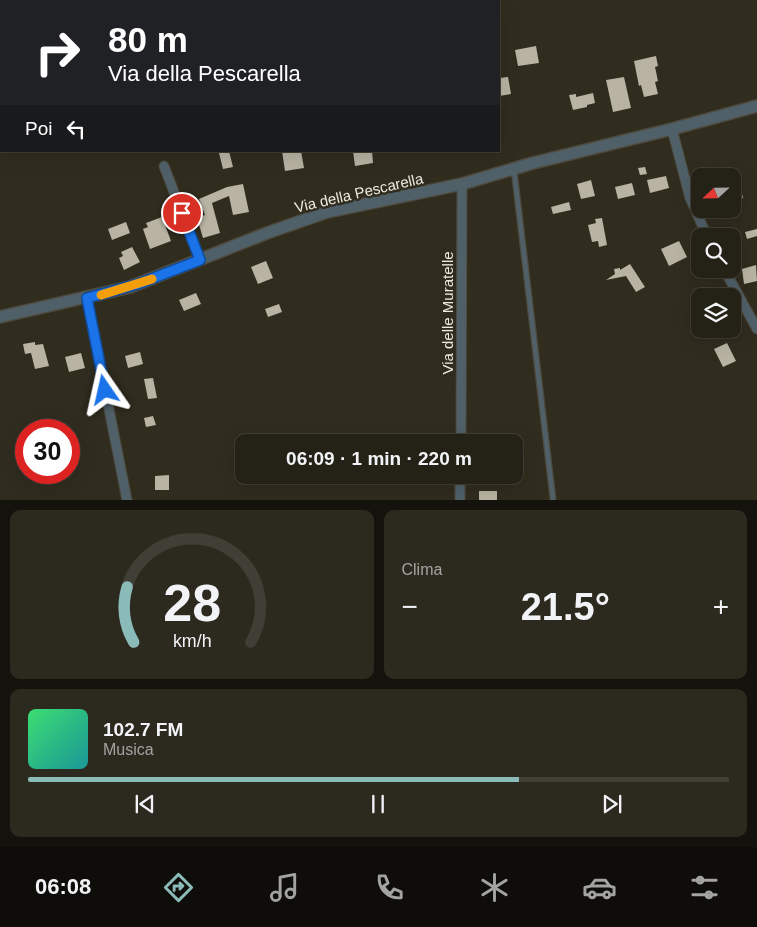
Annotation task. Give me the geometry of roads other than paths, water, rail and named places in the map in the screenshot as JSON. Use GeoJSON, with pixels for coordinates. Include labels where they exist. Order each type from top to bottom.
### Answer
{"type":"FeatureCollection","features":[{"type":"Feature","properties":{"kind":"street","name":"Via della Pescarella"},"geometry":{"type":"LineString","coordinates":[[0,317],[87,298],[138,284],[312,217],[350,207],[462,184],[514,168],[757,106]]}},
{"type":"Feature","properties":{"kind":"street"},"geometry":{"type":"LineString","coordinates":[[672,129],[690,198],[703,228]]}},
{"type":"Feature","properties":{"kind":"street"},"geometry":{"type":"LineString","coordinates":[[164,166],[200,260]]}},
{"type":"Feature","properties":{"kind":"street","name":"Via delle Muratelle"},"geometry":{"type":"LineString","coordinates":[[461,434],[462,184]]}},
{"type":"Feature","properties":{"kind":"street"},"geometry":{"type":"LineString","coordinates":[[729,278],[757,330]]}},
{"type":"Feature","properties":{"kind":"street"},"geometry":{"type":"LineString","coordinates":[[87,298],[127,500]]}},
{"type":"Feature","properties":{"kind":"street"},"geometry":{"type":"LineString","coordinates":[[460,484],[460,500]]}},
{"type":"Feature","properties":{"kind":"lane"},"geometry":{"type":"LineString","coordinates":[[514,168],[553,499]]}}]}
